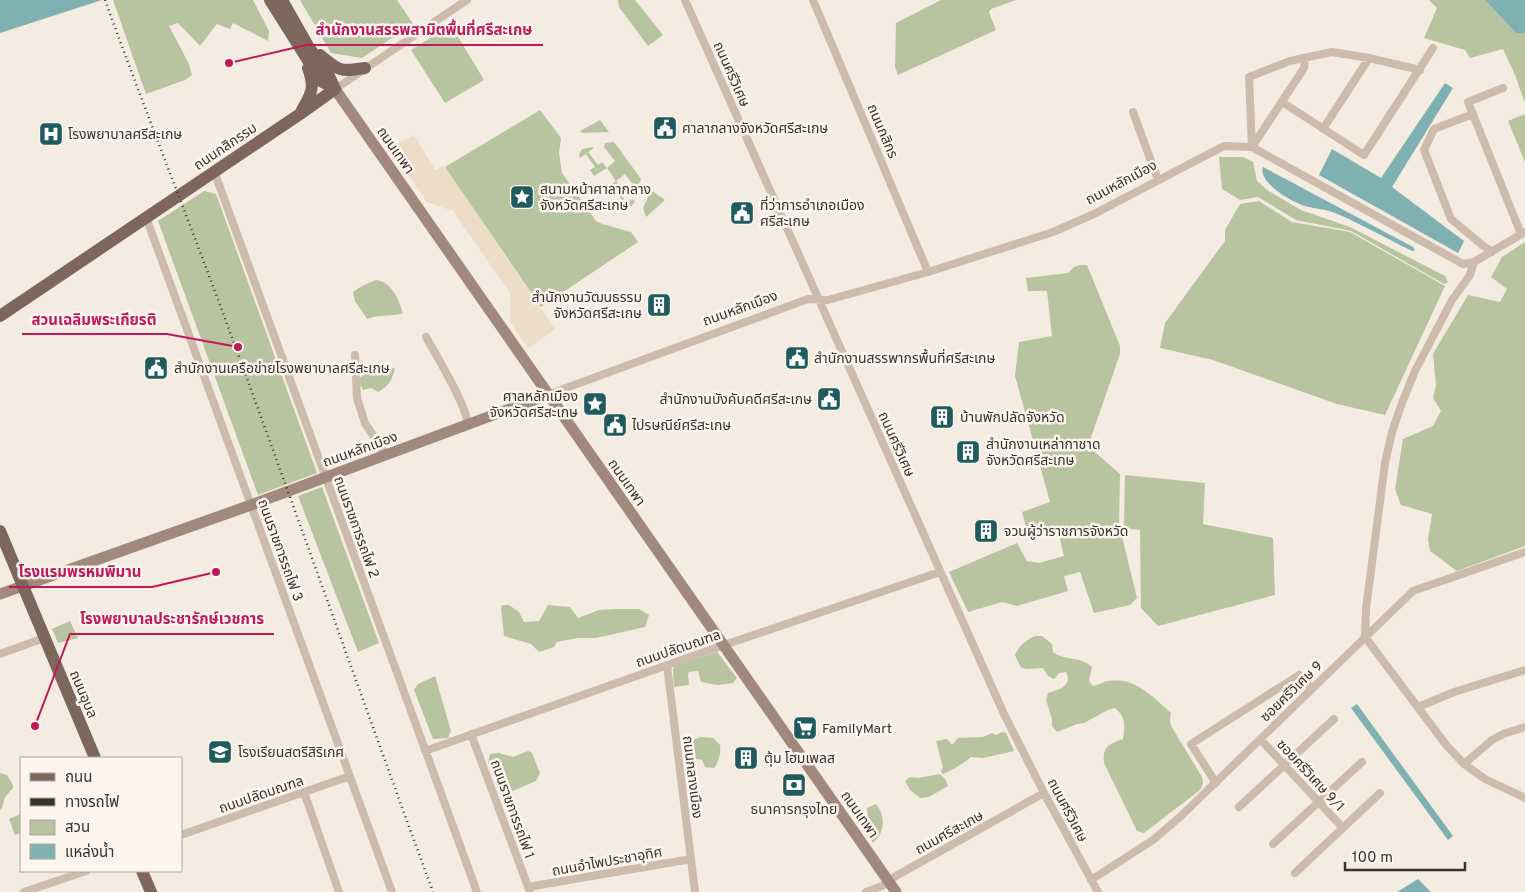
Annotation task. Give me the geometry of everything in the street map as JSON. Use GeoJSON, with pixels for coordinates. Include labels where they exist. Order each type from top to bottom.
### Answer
{"type":"FeatureCollection","features":[{"type":"Feature","properties":{"kind":"main road"},"geometry":{"type":"LineString","coordinates":[[270,0],[304,48],[329,76],[335,89]]}},
{"type":"Feature","properties":{"kind":"main road"},"geometry":{"type":"LineString","coordinates":[[282,0],[304,48],[312,84],[312,94],[300,114]]}},
{"type":"Feature","properties":{"kind":"main road"},"geometry":{"type":"LineString","coordinates":[[304,48],[341,70],[349,71],[365,68]]}},
{"type":"Feature","properties":{"kind":"main road","name":"ถนนกสิกรรม"},"geometry":{"type":"LineString","coordinates":[[0,316],[335,89]]}},
{"type":"Feature","properties":{"kind":"main road","name":"ถนนเทพา"},"geometry":{"type":"LineString","coordinates":[[335,89],[896,892]]}},
{"type":"Feature","properties":{"kind":"main road","name":"ถนนหลักเมือง"},"geometry":{"type":"LineString","coordinates":[[0,594],[326,478],[547,395]]}},
{"type":"Feature","properties":{"kind":"main road","name":"ถนนอุบล"},"geometry":{"type":"LineString","coordinates":[[0,531],[95,757]]}},
{"type":"Feature","properties":{"kind":"main road"},"geometry":{"type":"LineString","coordinates":[[142,872],[150,892]]}},
{"type":"Feature","properties":{"kind":"street","name":"ถนนกสิกรรม"},"geometry":{"type":"LineString","coordinates":[[335,89],[467,0]]}},
{"type":"Feature","properties":{"kind":"street","name":"ถนนศรีวิเศษ"},"geometry":{"type":"LineString","coordinates":[[685,0],[1004,714],[1044,793],[1098,892]]}},
{"type":"Feature","properties":{"kind":"street","name":"ถนนกสิกร"},"geometry":{"type":"LineString","coordinates":[[813,0],[928,272]]}},
{"type":"Feature","properties":{"kind":"street"},"geometry":{"type":"LineString","coordinates":[[1282,102],[1364,155],[1433,48]]}},
{"type":"Feature","properties":{"kind":"street"},"geometry":{"type":"LineString","coordinates":[[1252,147],[1249,77],[1290,61],[1332,52],[1369,58],[1420,70]]}},
{"type":"Feature","properties":{"kind":"street"},"geometry":{"type":"LineString","coordinates":[[1252,147],[1304,68],[1305,58]]}},
{"type":"Feature","properties":{"kind":"street"},"geometry":{"type":"LineString","coordinates":[[1323,128],[1369,58]]}},
{"type":"Feature","properties":{"kind":"street"},"geometry":{"type":"LineString","coordinates":[[1503,88],[1468,102],[1523,233],[1474,262],[1470,275],[1452,300],[1415,371],[1402,402],[1392,432],[1385,463],[1366,609],[1365,637],[1447,746],[1464,764],[1485,779],[1525,798]]}},
{"type":"Feature","properties":{"kind":"street"},"geometry":{"type":"LineString","coordinates":[[1133,112],[1158,180]]}},
{"type":"Feature","properties":{"kind":"street"},"geometry":{"type":"LineString","coordinates":[[1473,114],[1434,129],[1424,150],[1451,219],[1492,252]]}},
{"type":"Feature","properties":{"kind":"street","name":"ถนนหลักเมือง"},"geometry":{"type":"LineString","coordinates":[[547,395],[808,300],[828,300],[928,272],[1053,232],[1094,214],[1224,146],[1252,147],[1463,264],[1474,262]]}},
{"type":"Feature","properties":{"kind":"street","name":"ถนนราชการรถไฟ 2"},"geometry":{"type":"LineString","coordinates":[[214,171],[477,892]]}},
{"type":"Feature","properties":{"kind":"street","name":"ถนนราชการรถไฟ 3"},"geometry":{"type":"LineString","coordinates":[[146,217],[392,892]]}},
{"type":"Feature","properties":{"kind":"street"},"geometry":{"type":"LineString","coordinates":[[426,336],[457,394],[468,424]]}},
{"type":"Feature","properties":{"kind":"street"},"geometry":{"type":"LineString","coordinates":[[355,355],[357,398],[365,423],[386,455]]}},
{"type":"Feature","properties":{"kind":"street","name":"ซอยศรีวิเศษ 9"},"geometry":{"type":"LineString","coordinates":[[1091,880],[1152,840],[1182,816],[1412,591],[1525,552]]}},
{"type":"Feature","properties":{"kind":"street","name":"ถนนปลัดมณฑล"},"geometry":{"type":"LineString","coordinates":[[425,750],[724,645],[940,572]]}},
{"type":"Feature","properties":{"kind":"street"},"geometry":{"type":"LineString","coordinates":[[0,654],[44,638]]}},
{"type":"Feature","properties":{"kind":"street","name":"ถนนกลางเมือง"},"geometry":{"type":"LineString","coordinates":[[667,665],[695,892]]}},
{"type":"Feature","properties":{"kind":"street"},"geometry":{"type":"LineString","coordinates":[[1418,707],[1454,692],[1525,670]]}},
{"type":"Feature","properties":{"kind":"street"},"geometry":{"type":"LineString","coordinates":[[1216,783],[1192,744],[1299,675],[1312,689]]}},
{"type":"Feature","properties":{"kind":"street"},"geometry":{"type":"LineString","coordinates":[[1239,807],[1334,719]]}},
{"type":"Feature","properties":{"kind":"street"},"geometry":{"type":"LineString","coordinates":[[1464,764],[1492,740],[1525,727]]}},
{"type":"Feature","properties":{"kind":"street","name":"ถนนราชการรถไฟ 1"},"geometry":{"type":"LineString","coordinates":[[472,734],[529,890]]}},
{"type":"Feature","properties":{"kind":"street","name":"ซอยศรีวิเศษ 9/1"},"geometry":{"type":"LineString","coordinates":[[1260,739],[1343,828]]}},
{"type":"Feature","properties":{"kind":"street"},"geometry":{"type":"LineString","coordinates":[[1273,844],[1362,762]]}},
{"type":"Feature","properties":{"kind":"street","name":"ถนนปลัดมณฑล"},"geometry":{"type":"LineString","coordinates":[[182,835],[350,776]]}},
{"type":"Feature","properties":{"kind":"street"},"geometry":{"type":"LineString","coordinates":[[304,792],[339,892]]}},
{"type":"Feature","properties":{"kind":"street","name":"ถนนศรีสะเกษ"},"geometry":{"type":"LineString","coordinates":[[866,892],[882,886],[896,876],[1044,793]]}},
{"type":"Feature","properties":{"kind":"street"},"geometry":{"type":"LineString","coordinates":[[1295,873],[1380,793]]}},
{"type":"Feature","properties":{"kind":"street","name":"ถนนอำไพประชาอุทิศ"},"geometry":{"type":"LineString","coordinates":[[529,890],[691,859]]}},
{"type":"Feature","properties":{"kind":"street"},"geometry":{"type":"LineString","coordinates":[[24,892],[83,872]]}},
{"type":"Feature","properties":{"kind":"green space"},"geometry":{"type":"Polygon","coordinates":[[[113,0],[253,0],[269,31],[268,41],[233,23],[230,29],[217,24],[200,46],[178,23],[169,26],[189,64],[192,75],[185,80],[146,94],[113,0]]]}},
{"type":"Feature","properties":{"kind":"green space"},"geometry":{"type":"Polygon","coordinates":[[[300,0],[397,0],[413,24],[362,58],[331,53],[300,0]]]}},
{"type":"Feature","properties":{"kind":"green space"},"geometry":{"type":"Polygon","coordinates":[[[618,0],[635,0],[663,35],[648,46],[619,7],[618,0]]]}},
{"type":"Feature","properties":{"kind":"green space"},"geometry":{"type":"Polygon","coordinates":[[[941,0],[1016,0],[991,9],[989,12],[996,30],[898,75],[895,67],[896,23],[941,0]]]}},
{"type":"Feature","properties":{"kind":"green space"},"geometry":{"type":"Polygon","coordinates":[[[1429,0],[1485,0],[1516,33],[1525,33],[1525,103],[1503,49],[1470,58],[1465,50],[1424,38],[1437,8],[1429,0]]]}},
{"type":"Feature","properties":{"kind":"green space"},"geometry":{"type":"Polygon","coordinates":[[[451,25],[484,80],[445,103],[411,50],[451,25]]]}},
{"type":"Feature","properties":{"kind":"green space","name":"สนามหน้าศาลากลาง จังหวัดศรีสะเกษ"},"geometry":{"type":"Polygon","coordinates":[[[540,110],[561,138],[559,153],[562,173],[596,221],[631,232],[638,242],[541,307],[445,167],[540,110]]]}},
{"type":"Feature","properties":{"kind":"green space"},"geometry":{"type":"Polygon","coordinates":[[[1525,114],[1525,162],[1508,121],[1525,114]]]}},
{"type":"Feature","properties":{"kind":"green space"},"geometry":{"type":"Polygon","coordinates":[[[600,120],[609,132],[582,133],[580,131],[600,120]]]}},
{"type":"Feature","properties":{"kind":"green space"},"geometry":{"type":"Polygon","coordinates":[[[614,142],[641,179],[638,187],[635,187],[625,174],[616,181],[607,168],[615,161],[604,147],[605,143],[614,142]]]}},
{"type":"Feature","properties":{"kind":"green space"},"geometry":{"type":"Polygon","coordinates":[[[594,148],[588,152],[598,165],[602,162],[607,168],[594,176],[590,170],[595,167],[586,154],[580,158],[579,155],[582,149],[594,148]]]}},
{"type":"Feature","properties":{"kind":"green space"},"geometry":{"type":"Polygon","coordinates":[[[1219,157],[1243,157],[1253,162],[1257,181],[1267,190],[1301,210],[1350,227],[1445,276],[1448,282],[1444,284],[1351,231],[1296,220],[1258,197],[1240,200],[1222,189],[1219,157]]]}},
{"type":"Feature","properties":{"kind":"green space"},"geometry":{"type":"Polygon","coordinates":[[[616,181],[621,187],[617,190],[627,203],[632,199],[635,201],[630,208],[622,212],[620,209],[625,204],[616,192],[609,196],[604,189],[616,181]]]}},
{"type":"Feature","properties":{"kind":"green space"},"geometry":{"type":"Polygon","coordinates":[[[651,190],[665,200],[646,217],[643,208],[651,190]]]}},
{"type":"Feature","properties":{"kind":"green space"},"geometry":{"type":"Polygon","coordinates":[[[204,191],[216,194],[317,473],[258,495],[158,221],[204,191]]]}},
{"type":"Feature","properties":{"kind":"green space"},"geometry":{"type":"Polygon","coordinates":[[[1259,201],[1292,222],[1350,232],[1445,286],[1385,415],[1337,404],[1213,360],[1160,348],[1165,323],[1225,241],[1225,230],[1240,204],[1259,201]]]}},
{"type":"Feature","properties":{"kind":"green space"},"geometry":{"type":"Polygon","coordinates":[[[1525,242],[1525,546],[1457,571],[1430,551],[1428,539],[1432,514],[1401,505],[1395,489],[1403,439],[1433,426],[1441,411],[1433,398],[1436,385],[1433,354],[1468,295],[1500,302],[1507,289],[1491,277],[1502,257],[1525,242]]]}},
{"type":"Feature","properties":{"kind":"green space"},"geometry":{"type":"Polygon","coordinates":[[[1087,265],[1120,346],[1120,354],[1088,446],[1120,474],[1119,524],[1137,598],[1130,605],[1094,613],[1080,572],[1064,576],[1068,591],[1017,606],[1002,602],[968,612],[949,572],[1017,543],[1027,561],[1039,563],[1064,556],[1058,531],[1029,539],[1022,512],[1050,502],[1015,376],[1019,342],[1052,336],[1047,291],[1028,291],[1026,278],[1068,273],[1074,267],[1087,265]]]}},
{"type":"Feature","properties":{"kind":"green space"},"geometry":{"type":"Polygon","coordinates":[[[376,280],[382,281],[391,288],[397,297],[403,313],[367,319],[355,301],[353,292],[376,280]]]}},
{"type":"Feature","properties":{"kind":"green space"},"geometry":{"type":"Polygon","coordinates":[[[385,365],[395,369],[387,385],[378,392],[371,388],[363,390],[358,379],[372,369],[385,365]]]}},
{"type":"Feature","properties":{"kind":"green space"},"geometry":{"type":"Polygon","coordinates":[[[1125,475],[1205,483],[1203,524],[1273,538],[1275,595],[1158,626],[1141,608],[1140,530],[1124,528],[1125,475]]]}},
{"type":"Feature","properties":{"kind":"green space"},"geometry":{"type":"Polygon","coordinates":[[[322,487],[379,643],[358,652],[298,496],[322,487]]]}},
{"type":"Feature","properties":{"kind":"green space"},"geometry":{"type":"Polygon","coordinates":[[[502,605],[509,605],[519,612],[524,622],[539,621],[548,605],[570,607],[578,618],[599,610],[618,609],[639,609],[649,615],[645,627],[596,638],[577,638],[557,642],[554,647],[539,652],[531,644],[504,636],[502,605]]]}},
{"type":"Feature","properties":{"kind":"green space"},"geometry":{"type":"Polygon","coordinates":[[[70,621],[78,638],[58,643],[52,629],[70,621]]]}},
{"type":"Feature","properties":{"kind":"green space"},"geometry":{"type":"Polygon","coordinates":[[[1035,636],[1042,636],[1052,644],[1053,652],[1058,655],[1083,661],[1092,667],[1089,681],[1093,686],[1117,680],[1135,685],[1143,689],[1171,713],[1171,726],[1202,777],[1203,784],[1200,790],[1144,833],[1137,831],[1104,763],[1104,753],[1108,746],[1123,739],[1124,726],[1121,714],[1114,708],[1084,723],[1057,732],[1052,726],[1052,719],[1046,700],[1048,693],[1064,687],[1068,681],[1066,672],[1059,673],[1054,679],[1048,676],[1043,668],[1021,668],[1015,655],[1023,644],[1035,636]]]}},
{"type":"Feature","properties":{"kind":"green space"},"geometry":{"type":"Polygon","coordinates":[[[717,652],[737,678],[733,683],[718,685],[701,682],[698,671],[689,672],[689,685],[674,687],[673,670],[675,666],[717,652]]]}},
{"type":"Feature","properties":{"kind":"green space"},"geometry":{"type":"Polygon","coordinates":[[[435,676],[451,731],[448,738],[433,739],[414,690],[418,684],[435,676]]]}},
{"type":"Feature","properties":{"kind":"green space"},"geometry":{"type":"Polygon","coordinates":[[[1002,732],[1006,733],[1014,751],[983,758],[971,757],[952,770],[942,774],[941,770],[943,768],[936,741],[947,739],[952,745],[958,738],[983,737],[992,733],[996,735],[1002,732]]]}},
{"type":"Feature","properties":{"kind":"green space"},"geometry":{"type":"Polygon","coordinates":[[[701,737],[713,738],[720,745],[719,757],[714,768],[705,767],[702,760],[691,757],[688,753],[687,742],[701,737]]]}},
{"type":"Feature","properties":{"kind":"green space"},"geometry":{"type":"Polygon","coordinates":[[[528,751],[532,753],[540,773],[536,781],[508,793],[497,782],[488,763],[490,754],[499,753],[513,757],[528,751]]]}},
{"type":"Feature","properties":{"kind":"green space"},"geometry":{"type":"Polygon","coordinates":[[[0,773],[7,775],[13,788],[5,797],[0,810],[0,773]]]}},
{"type":"Feature","properties":{"kind":"green space"},"geometry":{"type":"Polygon","coordinates":[[[940,774],[946,780],[948,786],[929,797],[920,798],[910,790],[905,781],[910,777],[918,778],[940,774]]]}},
{"type":"Feature","properties":{"kind":"green space"},"geometry":{"type":"Polygon","coordinates":[[[876,804],[883,819],[883,824],[880,834],[873,843],[865,828],[868,821],[867,808],[876,804]]]}},
{"type":"Feature","properties":{"kind":"green space"},"geometry":{"type":"Polygon","coordinates":[[[20,814],[20,833],[15,835],[9,819],[20,814]]]}},
{"type":"Feature","properties":{"kind":"shaded area"},"geometry":{"type":"Polygon","coordinates":[[[414,135],[435,170],[444,166],[555,329],[528,348],[510,322],[510,293],[453,211],[427,202],[390,148],[414,135]]]}},
{"type":"Feature","properties":{"kind":"water"},"geometry":{"type":"Polygon","coordinates":[[[0,0],[102,0],[0,33],[0,0]]]}},
{"type":"Feature","properties":{"kind":"water"},"geometry":{"type":"Polygon","coordinates":[[[1485,0],[1525,0],[1525,33],[1516,33],[1485,0]]]}},
{"type":"Feature","properties":{"kind":"water"},"geometry":{"type":"Polygon","coordinates":[[[1445,83],[1453,88],[1392,187],[1464,241],[1458,253],[1319,175],[1332,149],[1381,178],[1445,83]]]}},
{"type":"Feature","properties":{"kind":"water"},"geometry":{"type":"Polygon","coordinates":[[[1263,167],[1413,247],[1415,250],[1412,251],[1335,213],[1305,206],[1292,200],[1271,185],[1263,173],[1263,167]]]}},
{"type":"Feature","properties":{"kind":"water"},"geometry":{"type":"Polygon","coordinates":[[[1357,704],[1453,836],[1448,840],[1351,708],[1357,704]]]}},
{"type":"Feature","properties":{"kind":"water"},"geometry":{"type":"Polygon","coordinates":[[[1418,879],[1431,892],[1397,892],[1418,879]]]}},
{"type":"Feature","properties":{"kind":"railway"},"geometry":{"type":"LineString","coordinates":[[105,0],[223,313],[433,892]]}},
{"type":"Feature","properties":{"kind":"place","name":"สำนักงานสรรพสามิตพื้นที่ศรีสะเกษ"},"geometry":{"type":"Point","coordinates":[229,63]}},
{"type":"Feature","properties":{"kind":"place","name":"ศาลากลางจังหวัดศรีสะเกษ"},"geometry":{"type":"Point","coordinates":[665,128]}},
{"type":"Feature","properties":{"kind":"place","name":"โรงพยาบาลศรีสะเกษ"},"geometry":{"type":"Point","coordinates":[51,134]}},
{"type":"Feature","properties":{"kind":"place","name":"สนามหน้าศาลากลาง จังหวัดศรีสะเกษ"},"geometry":{"type":"Point","coordinates":[522,197]}},
{"type":"Feature","properties":{"kind":"place","name":"ที่ว่าการอำเภอเมือง ศรีสะเกษ"},"geometry":{"type":"Point","coordinates":[742,213]}},
{"type":"Feature","properties":{"kind":"place","name":"สำนักงานวัฒนธรรม จังหวัดศรีสะเกษ"},"geometry":{"type":"Point","coordinates":[659,305]}},
{"type":"Feature","properties":{"kind":"place","name":"สวนเฉลิมพระเกียรติ"},"geometry":{"type":"Point","coordinates":[238,347]}},
{"type":"Feature","properties":{"kind":"place","name":"สำนักงานสรรพากรพื้นที่ศรีสะเกษ"},"geometry":{"type":"Point","coordinates":[797,358]}},
{"type":"Feature","properties":{"kind":"place","name":"สำนักงานเครือข่ายโรงพยาบาลศรีสะเกษ"},"geometry":{"type":"Point","coordinates":[156,368]}},
{"type":"Feature","properties":{"kind":"place","name":"สำนักงานบังคับคดีศรีสะเกษ"},"geometry":{"type":"Point","coordinates":[829,399]}},
{"type":"Feature","properties":{"kind":"place","name":"ศาลหลักเมือง จังหวัดศรีสะเกษ"},"geometry":{"type":"Point","coordinates":[595,404]}},
{"type":"Feature","properties":{"kind":"place","name":"บ้านพักปลัดจังหวัด"},"geometry":{"type":"Point","coordinates":[942,417]}},
{"type":"Feature","properties":{"kind":"place","name":"ไปรษณีย์ศรีสะเกษ"},"geometry":{"type":"Point","coordinates":[615,425]}},
{"type":"Feature","properties":{"kind":"place","name":"สำนักงานเหล่ากาชาด จังหวัดศรีสะเกษ"},"geometry":{"type":"Point","coordinates":[968,452]}},
{"type":"Feature","properties":{"kind":"place","name":"จวนผู้ว่าราชการจังหวัด"},"geometry":{"type":"Point","coordinates":[986,531]}},
{"type":"Feature","properties":{"kind":"place","name":"โรงแรมพรหมพิมาน"},"geometry":{"type":"Point","coordinates":[216,572]}},
{"type":"Feature","properties":{"kind":"place","name":"โรงพยาบาลประชารักษ์เวชการ"},"geometry":{"type":"Point","coordinates":[35,726]}},
{"type":"Feature","properties":{"kind":"place","name":"FamilyMart"},"geometry":{"type":"Point","coordinates":[805,728]}},
{"type":"Feature","properties":{"kind":"place","name":"โรงเรียนสตรีสิริเกศ"},"geometry":{"type":"Point","coordinates":[220,752]}},
{"type":"Feature","properties":{"kind":"place","name":"ตุ้ม โฮมเพลส"},"geometry":{"type":"Point","coordinates":[746,758]}},
{"type":"Feature","properties":{"kind":"place","name":"ธนาคารกรุงไทย"},"geometry":{"type":"Point","coordinates":[794,785]}}]}
